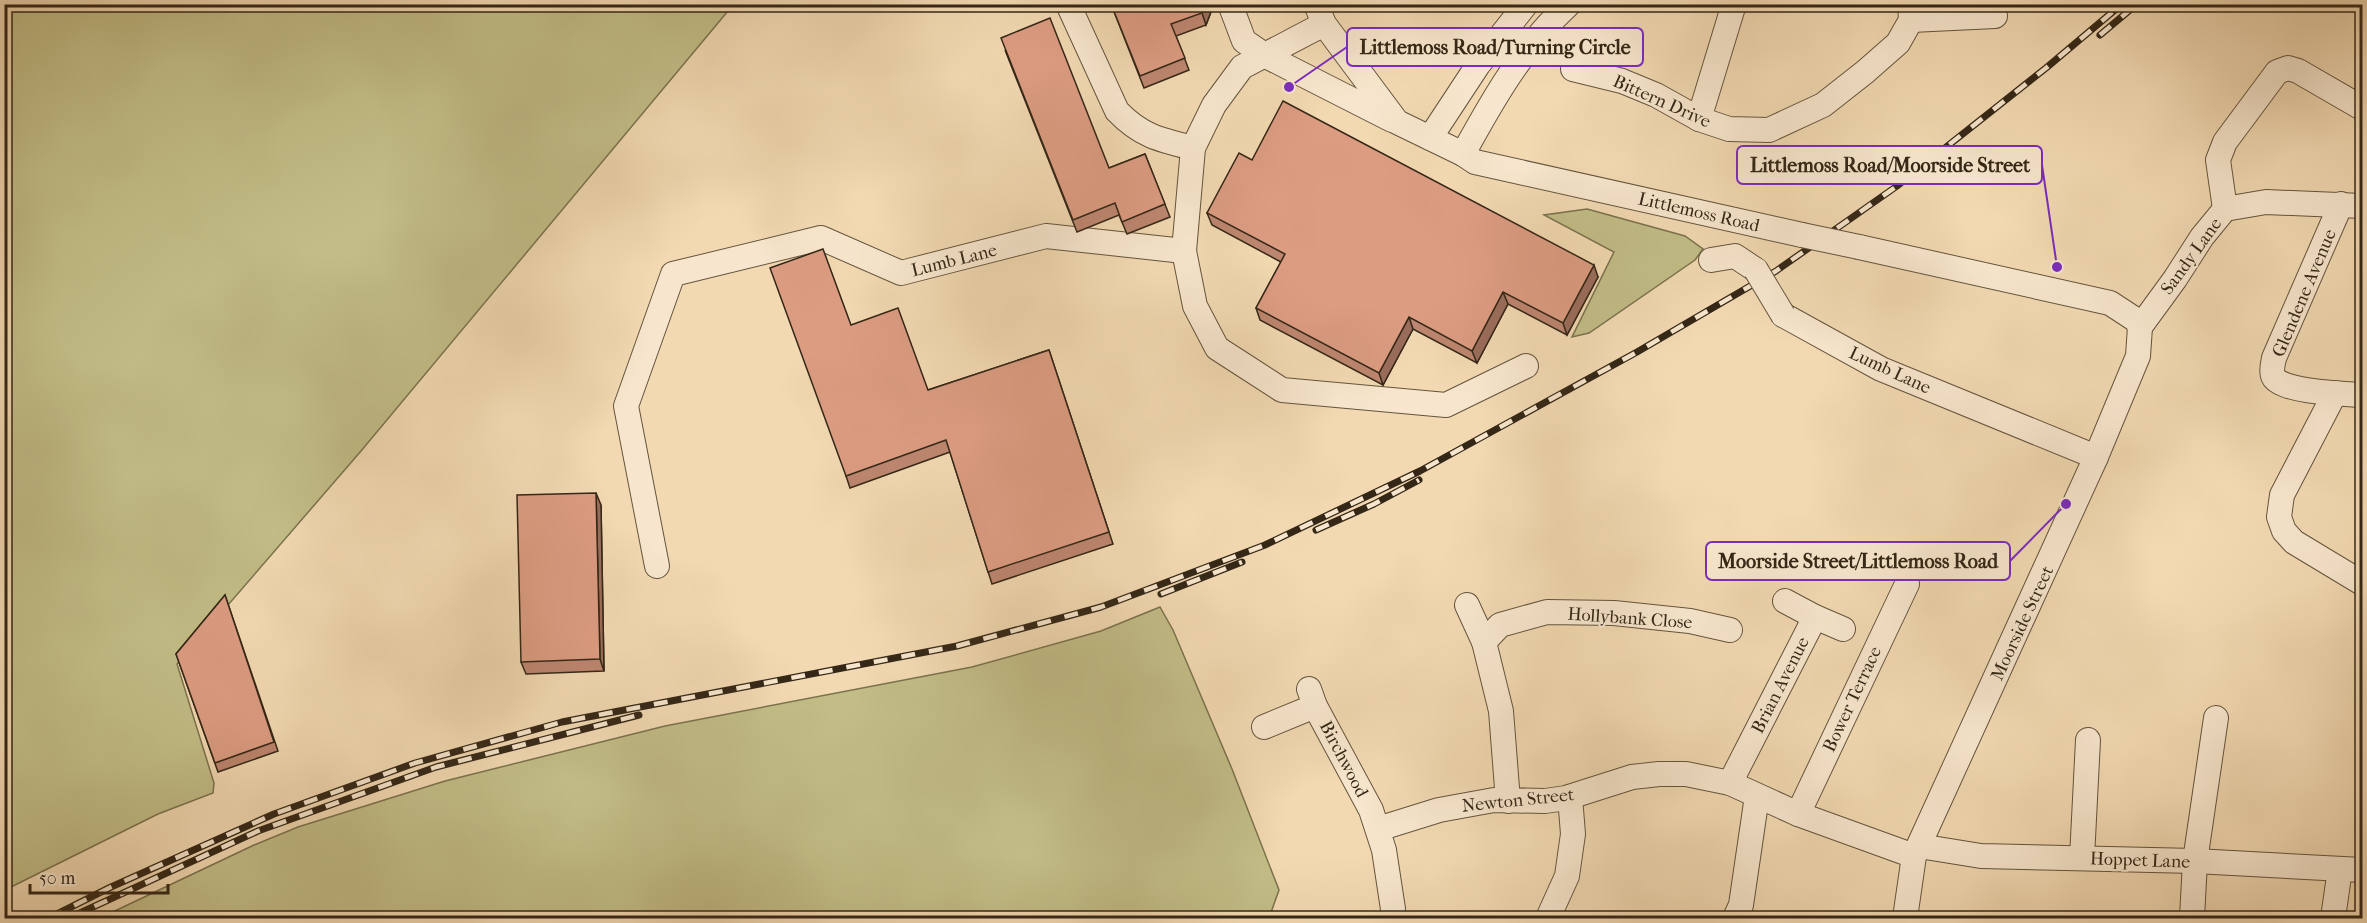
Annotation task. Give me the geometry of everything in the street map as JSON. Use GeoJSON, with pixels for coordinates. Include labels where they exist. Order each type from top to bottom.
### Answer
{"type":"FeatureCollection","features":[{"type":"Feature","properties":{"kind":"street"},"geometry":{"type":"LineString","coordinates":[[1068,4],[1117,111],[1129,124],[1148,136],[1192,148]]}},
{"type":"Feature","properties":{"kind":"street"},"geometry":{"type":"LineString","coordinates":[[1230,4],[1244,41],[1266,56],[1397,122]]}},
{"type":"Feature","properties":{"kind":"street"},"geometry":{"type":"LineString","coordinates":[[1430,138],[1478,65],[1526,4]]}},
{"type":"Feature","properties":{"kind":"street"},"geometry":{"type":"LineString","coordinates":[[1462,154],[1494,98],[1524,55],[1554,18],[1569,4]]}},
{"type":"Feature","properties":{"kind":"street"},"geometry":{"type":"LineString","coordinates":[[1699,119],[1734,4]]}},
{"type":"Feature","properties":{"kind":"street"},"geometry":{"type":"LineString","coordinates":[[1911,12],[1995,16]]}},
{"type":"Feature","properties":{"kind":"street","name":"Bittern Drive"},"geometry":{"type":"LineString","coordinates":[[1573,69],[1622,81],[1656,95],[1699,119],[1729,129],[1769,130],[1823,105],[1857,79],[1898,43],[1911,12]]}},
{"type":"Feature","properties":{"kind":"street"},"geometry":{"type":"LineString","coordinates":[[1320,14],[1266,56],[1242,67],[1226,87],[1192,148],[1184,251],[1195,306],[1217,348],[1282,390],[1446,405],[1526,366]]}},
{"type":"Feature","properties":{"kind":"street","name":"Littlemoss Road"},"geometry":{"type":"LineString","coordinates":[[1320,14],[1397,122],[1475,162],[2110,303],[2136,320],[2140,327]]}},
{"type":"Feature","properties":{"kind":"street"},"geometry":{"type":"LineString","coordinates":[[2225,209],[2218,160],[2225,142],[2277,72],[2288,68],[2298,71],[2362,108]]}},
{"type":"Feature","properties":{"kind":"street","name":"Sandy Lane"},"geometry":{"type":"LineString","coordinates":[[2140,327],[2202,237],[2225,209],[2265,202],[2352,205]]}},
{"type":"Feature","properties":{"kind":"street","name":"Glendene Avenue"},"geometry":{"type":"LineString","coordinates":[[2335,393],[2288,387],[2272,375],[2274,358],[2352,205]]}},
{"type":"Feature","properties":{"kind":"street","name":"Lumb Lane"},"geometry":{"type":"LineString","coordinates":[[657,566],[626,406],[673,274],[820,238],[901,273],[1046,236],[1184,251]]}},
{"type":"Feature","properties":{"kind":"street","name":"Lumb Lane"},"geometry":{"type":"LineString","coordinates":[[1711,260],[1735,256],[1756,270],[1783,315],[1881,369],[2096,457]]}},
{"type":"Feature","properties":{"kind":"street","name":"Moorside Street"},"geometry":{"type":"LineString","coordinates":[[1905,918],[1916,851],[2096,457],[2138,356],[2140,327]]}},
{"type":"Feature","properties":{"kind":"street"},"geometry":{"type":"LineString","coordinates":[[2362,395],[2335,393],[2282,495],[2279,517],[2284,531],[2294,542],[2362,583]]}},
{"type":"Feature","properties":{"kind":"street","name":"Bower Terrace"},"geometry":{"type":"LineString","coordinates":[[1798,814],[1907,584]]}},
{"type":"Feature","properties":{"kind":"street","name":"Brian Avenue"},"geometry":{"type":"LineString","coordinates":[[1730,783],[1815,617],[1785,601]]}},
{"type":"Feature","properties":{"kind":"street"},"geometry":{"type":"LineString","coordinates":[[1467,605],[1484,642],[1501,711],[1508,801]]}},
{"type":"Feature","properties":{"kind":"street","name":"Hollybank Close"},"geometry":{"type":"LineString","coordinates":[[1484,642],[1500,625],[1547,612],[1614,613],[1690,621],[1730,630]]}},
{"type":"Feature","properties":{"kind":"street"},"geometry":{"type":"LineString","coordinates":[[1815,617],[1843,629]]}},
{"type":"Feature","properties":{"kind":"street","name":"Birchwood"},"geometry":{"type":"LineString","coordinates":[[1264,727],[1312,698],[1371,810],[1378,829]]}},
{"type":"Feature","properties":{"kind":"street"},"geometry":{"type":"LineString","coordinates":[[2192,918],[2194,861],[2216,718]]}},
{"type":"Feature","properties":{"kind":"street"},"geometry":{"type":"LineString","coordinates":[[2082,858],[2088,740]]}},
{"type":"Feature","properties":{"kind":"street","name":"Newton Street"},"geometry":{"type":"LineString","coordinates":[[1378,829],[1439,810],[1494,800],[1545,801],[1570,797],[1632,777],[1686,774],[1730,783],[1798,814],[1916,851]]}},
{"type":"Feature","properties":{"kind":"street"},"geometry":{"type":"LineString","coordinates":[[1735,918],[1741,905],[1757,796]]}},
{"type":"Feature","properties":{"kind":"street"},"geometry":{"type":"LineString","coordinates":[[1548,918],[1567,876],[1573,834],[1570,797]]}},
{"type":"Feature","properties":{"kind":"street"},"geometry":{"type":"LineString","coordinates":[[1378,829],[1393,909],[1392,918]]}},
{"type":"Feature","properties":{"kind":"street","name":"Hoppet Lane"},"geometry":{"type":"LineString","coordinates":[[1916,851],[1981,856],[2194,861],[2351,870]]}},
{"type":"Feature","properties":{"kind":"street"},"geometry":{"type":"LineString","coordinates":[[2333,918],[2351,870]]}},
{"type":"Feature","properties":{"kind":"shaded area"},"geometry":{"type":"Polygon","coordinates":[[[5,5],[733,5],[361,451],[177,664],[214,783],[213,793],[158,814],[5,890],[5,5]]]}},
{"type":"Feature","properties":{"kind":"shaded area"},"geometry":{"type":"Polygon","coordinates":[[[1587,209],[1685,236],[1703,249],[1695,260],[1589,333],[1572,337],[1614,252],[1544,215],[1587,209]]]}},
{"type":"Feature","properties":{"kind":"shaded area"},"geometry":{"type":"Polygon","coordinates":[[[1160,607],[1173,630],[1232,769],[1279,890],[1269,918],[100,918],[254,845],[298,827],[445,781],[665,726],[972,667],[1101,631],[1160,607]]]}},
{"type":"Feature","properties":{"kind":"building"},"geometry":{"type":"Polygon","coordinates":[[[1111,4],[1205,4],[1202,13],[1171,24],[1185,58],[1140,76],[1111,4]]]}},
{"type":"Feature","properties":{"kind":"building"},"geometry":{"type":"Polygon","coordinates":[[[1050,18],[1109,168],[1145,154],[1165,204],[1122,222],[1115,203],[1073,220],[1001,38],[1050,18]]]}},
{"type":"Feature","properties":{"kind":"building"},"geometry":{"type":"Polygon","coordinates":[[[1283,101],[1594,265],[1563,323],[1503,292],[1472,351],[1409,317],[1379,373],[1256,308],[1285,254],[1207,213],[1239,153],[1252,160],[1283,101]]]}},
{"type":"Feature","properties":{"kind":"building"},"geometry":{"type":"Polygon","coordinates":[[[823,249],[851,325],[898,308],[928,390],[1049,350],[1109,532],[988,572],[946,440],[846,476],[770,268],[823,249]]]}},
{"type":"Feature","properties":{"kind":"building"},"geometry":{"type":"Polygon","coordinates":[[[596,493],[600,659],[521,662],[517,495],[596,493]]]}},
{"type":"Feature","properties":{"kind":"building"},"geometry":{"type":"Polygon","coordinates":[[[225,595],[274,742],[215,763],[176,654],[225,595]]]}},
{"type":"Feature","properties":{"kind":"railway"},"geometry":{"type":"LineString","coordinates":[[49,918],[111,887],[274,814],[415,763],[562,722],[957,646],[1101,607],[1265,545],[1420,471],[1637,352],[1776,271],[1897,186],[2046,68],[2122,4]]}},
{"type":"Feature","properties":{"kind":"railway"},"geometry":{"type":"LineString","coordinates":[[2100,35],[2137,4]]}},
{"type":"Feature","properties":{"kind":"railway"},"geometry":{"type":"LineString","coordinates":[[1316,530],[1374,504],[1419,480]]}},
{"type":"Feature","properties":{"kind":"railway"},"geometry":{"type":"LineString","coordinates":[[1161,594],[1242,562]]}},
{"type":"Feature","properties":{"kind":"railway"},"geometry":{"type":"LineString","coordinates":[[69,918],[258,831],[436,767],[639,715]]}},
{"type":"Feature","properties":{"kind":"place","name":"Littlemoss Road/Turning Circle"},"geometry":{"type":"Point","coordinates":[1289,87]}},
{"type":"Feature","properties":{"kind":"place","name":"Littlemoss Road/Moorside Street"},"geometry":{"type":"Point","coordinates":[2057,267]}},
{"type":"Feature","properties":{"kind":"place","name":"Moorside Street/Littlemoss Road"},"geometry":{"type":"Point","coordinates":[2066,504]}}]}
